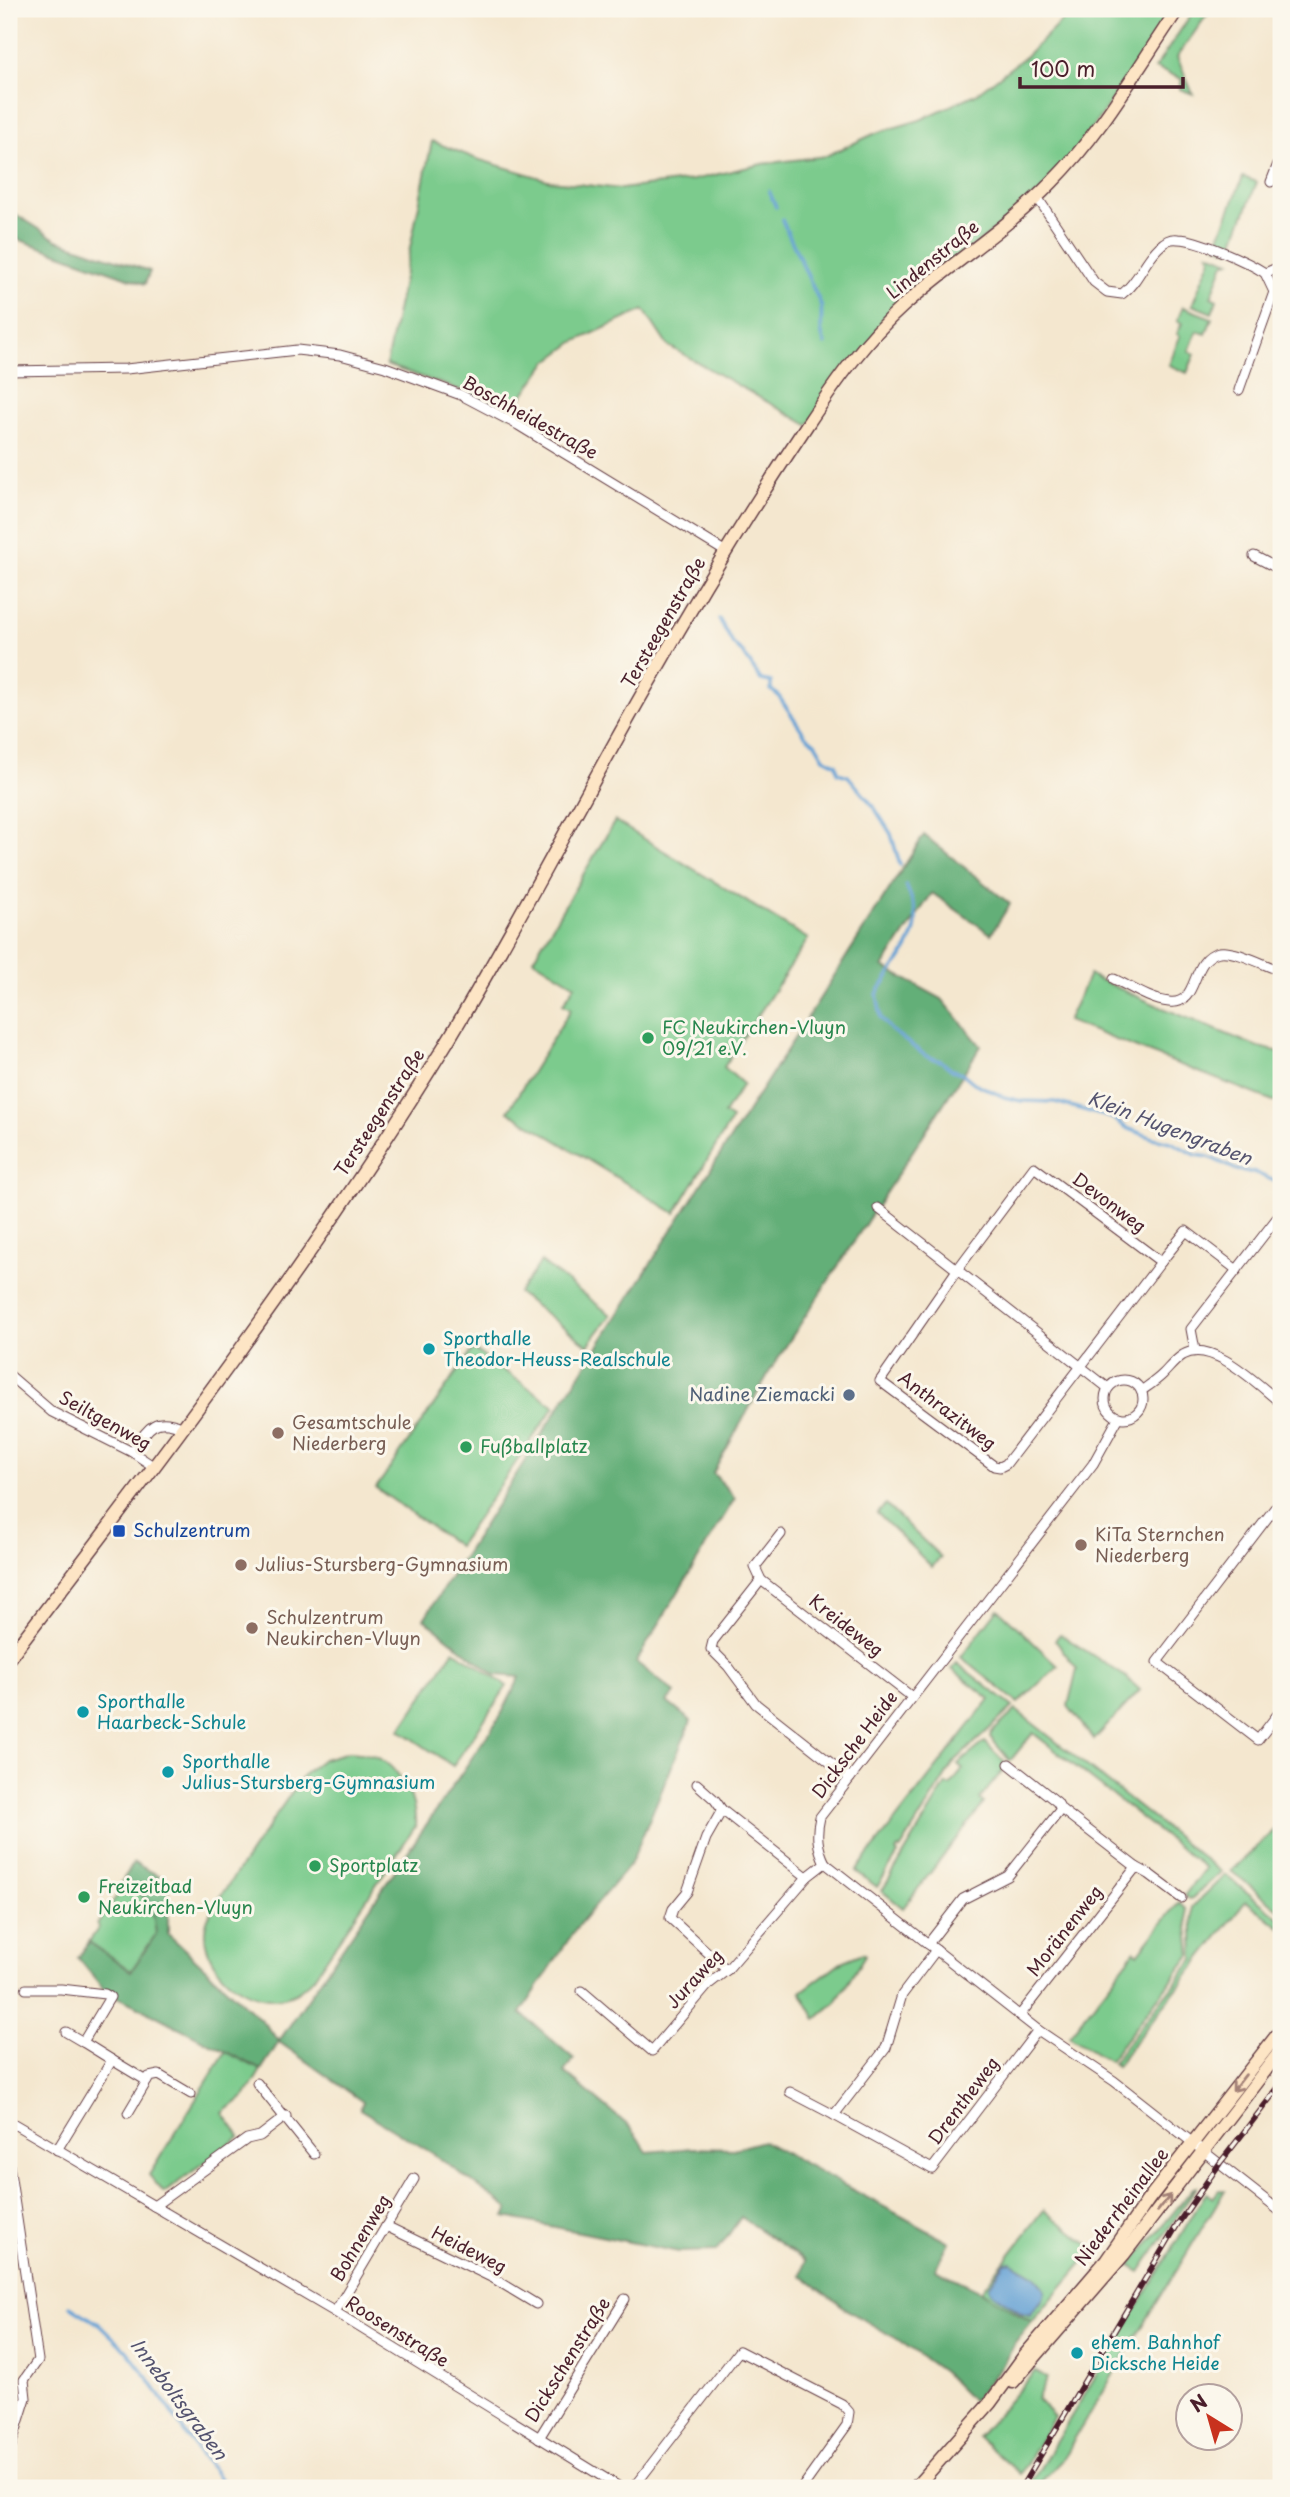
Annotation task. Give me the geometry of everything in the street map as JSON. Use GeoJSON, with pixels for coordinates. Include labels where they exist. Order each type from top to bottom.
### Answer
{"type":"FeatureCollection","features":[{"type":"Feature","properties":{"kind":"street","name":"Lindenstraße"},"geometry":{"type":"LineString","coordinates":[[726,552],[808,425],[874,335],[901,307],[1037,197],[1081,150],[1178,9]]}},
{"type":"Feature","properties":{"kind":"street"},"geometry":{"type":"LineString","coordinates":[[1271,182],[1281,156]]}},
{"type":"Feature","properties":{"kind":"street"},"geometry":{"type":"LineString","coordinates":[[1037,197],[1094,282],[1107,292],[1122,294],[1134,285],[1157,248],[1171,239],[1192,241],[1265,273],[1278,291],[1239,390]]}},
{"type":"Feature","properties":{"kind":"street"},"geometry":{"type":"LineString","coordinates":[[1265,273],[1281,266]]}},
{"type":"Feature","properties":{"kind":"street","name":"Boschheidestraße"},"geometry":{"type":"LineString","coordinates":[[9,371],[126,369],[297,350],[340,355],[385,367],[488,408],[726,552]]}},
{"type":"Feature","properties":{"kind":"street","name":"Tersteegenstraße"},"geometry":{"type":"LineString","coordinates":[[9,1658],[314,1247],[449,1039],[652,676],[726,552]]}},
{"type":"Feature","properties":{"kind":"street"},"geometry":{"type":"LineString","coordinates":[[1254,556],[1281,570]]}},
{"type":"Feature","properties":{"kind":"street"},"geometry":{"type":"LineString","coordinates":[[1114,979],[1153,998],[1170,1003],[1187,997],[1204,960],[1220,952],[1231,953],[1281,971]]}},
{"type":"Feature","properties":{"kind":"street","name":"Devonweg"},"geometry":{"type":"LineString","coordinates":[[957,1270],[1034,1167],[1161,1262]]}},
{"type":"Feature","properties":{"kind":"street"},"geometry":{"type":"LineString","coordinates":[[878,1208],[1108,1388]]}},
{"type":"Feature","properties":{"kind":"street"},"geometry":{"type":"LineString","coordinates":[[1195,1350],[1191,1329],[1277,1218]]}},
{"type":"Feature","properties":{"kind":"street"},"geometry":{"type":"LineString","coordinates":[[1081,1366],[1186,1231],[1237,1270]]}},
{"type":"Feature","properties":{"kind":"street","name":"Anthrazitweg"},"geometry":{"type":"LineString","coordinates":[[957,1270],[880,1381],[993,1466],[1000,1467],[1006,1464],[1081,1366]]}},
{"type":"Feature","properties":{"kind":"street"},"geometry":{"type":"LineString","coordinates":[[1119,1417],[1106,1406],[1105,1394],[1113,1383],[1125,1380],[1137,1385],[1141,1391],[1160,1378],[1181,1356],[1195,1350],[1213,1353],[1281,1403]]}},
{"type":"Feature","properties":{"kind":"street","name":"Seiltgenweg"},"geometry":{"type":"LineString","coordinates":[[9,1376],[52,1412],[132,1452],[153,1466]]}},
{"type":"Feature","properties":{"kind":"street","name":"Dicksche Heide"},"geometry":{"type":"LineString","coordinates":[[825,1863],[817,1839],[820,1817],[1093,1464],[1119,1417],[1125,1418],[1136,1413],[1142,1403],[1141,1391]]}},
{"type":"Feature","properties":{"kind":"street"},"geometry":{"type":"LineString","coordinates":[[132,1452],[155,1424],[167,1421],[181,1427]]}},
{"type":"Feature","properties":{"kind":"street"},"geometry":{"type":"LineString","coordinates":[[1281,1500],[1157,1662],[1258,1740],[1281,1710]]}},
{"type":"Feature","properties":{"kind":"street"},"geometry":{"type":"LineString","coordinates":[[781,1534],[755,1567],[761,1580],[713,1641],[711,1649],[728,1666],[756,1704],[850,1778]]}},
{"type":"Feature","properties":{"kind":"street","name":"Kreideweg"},"geometry":{"type":"LineString","coordinates":[[761,1580],[912,1697]]}},
{"type":"Feature","properties":{"kind":"street"},"geometry":{"type":"LineString","coordinates":[[1009,1764],[1057,1802],[1060,1809],[1181,1898]]}},
{"type":"Feature","properties":{"kind":"street"},"geometry":{"type":"LineString","coordinates":[[697,1784],[722,1810],[807,1877]]}},
{"type":"Feature","properties":{"kind":"street"},"geometry":{"type":"LineString","coordinates":[[834,2115],[886,2048],[902,1995],[963,1899],[1008,1876],[1060,1809]]}},
{"type":"Feature","properties":{"kind":"street"},"geometry":{"type":"LineString","coordinates":[[722,1810],[706,1838],[687,1892],[673,1909],[670,1918],[727,1970]]}},
{"type":"Feature","properties":{"kind":"street"},"geometry":{"type":"LineString","coordinates":[[825,1863],[1038,2031],[1114,2081],[1281,2212]]}},
{"type":"Feature","properties":{"kind":"street","name":"Juraweg"},"geometry":{"type":"LineString","coordinates":[[582,1991],[652,2051],[709,1984],[727,1970],[807,1877],[825,1863]]}},
{"type":"Feature","properties":{"kind":"street","name":"Moränenweg"},"geometry":{"type":"LineString","coordinates":[[1020,2015],[1136,1867]]}},
{"type":"Feature","properties":{"kind":"street"},"geometry":{"type":"LineString","coordinates":[[26,1989],[61,1989],[105,1994],[110,1997],[83,2042]]}},
{"type":"Feature","properties":{"kind":"street","name":"Niederrheinallee"},"geometry":{"type":"LineString","coordinates":[[990,2403],[1025,2355],[1106,2260],[1148,2200],[1281,2030]]}},
{"type":"Feature","properties":{"kind":"street","name":"Drentheweg"},"geometry":{"type":"LineString","coordinates":[[790,2092],[932,2169],[1038,2031]]}},
{"type":"Feature","properties":{"kind":"street"},"geometry":{"type":"LineString","coordinates":[[66,2032],[147,2081]]}},
{"type":"Feature","properties":{"kind":"street","name":"Niederrheinallee"},"geometry":{"type":"LineString","coordinates":[[915,2488],[990,2403],[1046,2346],[1124,2254],[1281,2049]]}},
{"type":"Feature","properties":{"kind":"street"},"geometry":{"type":"LineString","coordinates":[[57,2150],[112,2060]]}},
{"type":"Feature","properties":{"kind":"street"},"geometry":{"type":"LineString","coordinates":[[128,2113],[149,2077],[159,2075],[191,2094]]}},
{"type":"Feature","properties":{"kind":"street"},"geometry":{"type":"LineString","coordinates":[[257,2082],[314,2154]]}},
{"type":"Feature","properties":{"kind":"street"},"geometry":{"type":"LineString","coordinates":[[154,2206],[247,2138],[260,2136],[286,2116]]}},
{"type":"Feature","properties":{"kind":"street","name":"Roosenstraße"},"geometry":{"type":"LineString","coordinates":[[9,2121],[335,2312],[621,2488]]}},
{"type":"Feature","properties":{"kind":"street"},"geometry":{"type":"LineString","coordinates":[[9,2165],[37,2360],[24,2380],[26,2398],[9,2452]]}},
{"type":"Feature","properties":{"kind":"street","name":"Bohnenweg"},"geometry":{"type":"LineString","coordinates":[[335,2312],[414,2179]]}},
{"type":"Feature","properties":{"kind":"street","name":"Heideweg"},"geometry":{"type":"LineString","coordinates":[[386,2226],[493,2278],[536,2304]]}},
{"type":"Feature","properties":{"kind":"street","name":"Dickschenstraße"},"geometry":{"type":"LineString","coordinates":[[539,2438],[625,2299]]}},
{"type":"Feature","properties":{"kind":"street"},"geometry":{"type":"LineString","coordinates":[[633,2488],[739,2351],[842,2404],[849,2412],[847,2425],[802,2488]]}},
{"type":"Feature","properties":{"kind":"green space"},"geometry":{"type":"Polygon","coordinates":[[[1074,9],[1177,9],[1054,181],[901,307],[808,425],[667,345],[644,310],[574,342],[547,362],[509,415],[463,391],[386,365],[432,141],[477,159],[551,181],[621,189],[693,180],[762,164],[826,156],[876,133],[920,120],[976,94],[1026,56],[1074,9]]]}},
{"type":"Feature","properties":{"kind":"green space"},"geometry":{"type":"Polygon","coordinates":[[[1195,9],[1211,9],[1177,57],[1193,94],[1180,89],[1182,79],[1155,68],[1195,9]]]}},
{"type":"Feature","properties":{"kind":"green space"},"geometry":{"type":"Polygon","coordinates":[[[1243,177],[1257,182],[1230,251],[1216,245],[1243,177]]]}},
{"type":"Feature","properties":{"kind":"green space"},"geometry":{"type":"Polygon","coordinates":[[[9,210],[57,240],[150,271],[145,284],[9,236],[9,210]]]}},
{"type":"Feature","properties":{"kind":"green space"},"geometry":{"type":"Polygon","coordinates":[[[1209,253],[1230,261],[1224,263],[1211,297],[1217,300],[1212,313],[1192,305],[1211,258],[1209,253]]]}},
{"type":"Feature","properties":{"kind":"green space"},"geometry":{"type":"Polygon","coordinates":[[[1183,307],[1212,318],[1206,334],[1197,331],[1189,351],[1195,354],[1187,373],[1169,365],[1180,336],[1177,334],[1182,323],[1177,321],[1183,307]]]}},
{"type":"Feature","properties":{"kind":"green space","name":"FC Neukirchen-Vluyn 09/21 e.V."},"geometry":{"type":"Polygon","coordinates":[[[615,821],[808,939],[724,1067],[743,1084],[724,1114],[732,1119],[675,1213],[508,1111],[571,1009],[563,1004],[575,985],[533,959],[615,821]]]}},
{"type":"Feature","properties":{"kind":"green space"},"geometry":{"type":"Polygon","coordinates":[[[924,835],[1010,904],[991,934],[932,893],[883,967],[942,999],[981,1046],[771,1369],[713,1473],[735,1498],[636,1662],[675,1693],[667,1702],[691,1721],[631,1863],[576,1928],[521,2013],[574,2059],[564,2072],[631,2128],[647,2152],[693,2148],[734,2149],[763,2141],[949,2242],[935,2269],[981,2291],[1032,2322],[1015,2343],[1002,2366],[972,2401],[943,2372],[897,2339],[852,2313],[801,2275],[805,2261],[741,2217],[717,2251],[679,2252],[505,2217],[509,2209],[432,2153],[360,2109],[363,2102],[279,2042],[261,2070],[106,1992],[78,1958],[89,1942],[131,1971],[156,1934],[152,1906],[124,1878],[134,1863],[168,1880],[168,1934],[262,2021],[279,2041],[501,1715],[520,1677],[495,1675],[424,1619],[924,835]]]}},
{"type":"Feature","properties":{"kind":"green space"},"geometry":{"type":"Polygon","coordinates":[[[1089,975],[1258,1047],[1281,1052],[1281,1104],[1067,1021],[1089,975]]]}},
{"type":"Feature","properties":{"kind":"green space"},"geometry":{"type":"Polygon","coordinates":[[[541,1262],[611,1315],[588,1345],[518,1293],[541,1262]]]}},
{"type":"Feature","properties":{"kind":"green space","name":"Fußballplatz"},"geometry":{"type":"Polygon","coordinates":[[[473,1349],[555,1406],[458,1546],[376,1488],[473,1349]]]}},
{"type":"Feature","properties":{"kind":"green space"},"geometry":{"type":"Polygon","coordinates":[[[886,1505],[941,1557],[932,1567],[877,1513],[886,1505]]]}},
{"type":"Feature","properties":{"kind":"green space"},"geometry":{"type":"Polygon","coordinates":[[[998,1609],[1058,1666],[1018,1703],[961,1657],[998,1609]]]}},
{"type":"Feature","properties":{"kind":"green space"},"geometry":{"type":"Polygon","coordinates":[[[1060,1634],[1126,1677],[1140,1690],[1094,1740],[1068,1706],[1077,1669],[1055,1640],[1060,1634]]]}},
{"type":"Feature","properties":{"kind":"green space"},"geometry":{"type":"Polygon","coordinates":[[[454,1650],[507,1686],[453,1766],[400,1730],[454,1650]]]}},
{"type":"Feature","properties":{"kind":"green space"},"geometry":{"type":"Polygon","coordinates":[[[957,1663],[1013,1707],[954,1762],[900,1850],[896,1852],[898,1854],[877,1887],[856,1871],[990,1699],[952,1669],[957,1663]]]}},
{"type":"Feature","properties":{"kind":"green space"},"geometry":{"type":"Polygon","coordinates":[[[1016,1710],[1221,1872],[1189,1899],[1184,1896],[1205,1868],[1033,1733],[1010,1761],[990,1737],[1016,1710]]]}},
{"type":"Feature","properties":{"kind":"green space"},"geometry":{"type":"Polygon","coordinates":[[[985,1742],[1007,1765],[980,1799],[984,1803],[903,1908],[882,1891],[946,1784],[950,1786],[963,1769],[958,1764],[985,1742]]]}},
{"type":"Feature","properties":{"kind":"green space","name":"Sportplatz"},"geometry":{"type":"Polygon","coordinates":[[[349,1752],[378,1758],[397,1773],[408,1789],[414,1808],[415,1827],[314,1977],[302,1989],[278,1998],[249,1993],[235,1986],[214,1963],[205,1935],[208,1919],[215,1904],[305,1773],[323,1759],[349,1752]]]}},
{"type":"Feature","properties":{"kind":"green space"},"geometry":{"type":"Polygon","coordinates":[[[1281,1826],[1281,1911],[1231,1871],[1281,1826]]]}},
{"type":"Feature","properties":{"kind":"green space"},"geometry":{"type":"Polygon","coordinates":[[[1225,1875],[1281,1919],[1281,1928],[1246,1901],[1116,2066],[1112,2063],[1194,1959],[1192,1907],[1225,1875]]]}},
{"type":"Feature","properties":{"kind":"green space","name":"Freizeitbad Neukirchen-Vluyn"},"geometry":{"type":"Polygon","coordinates":[[[124,1878],[152,1906],[157,1934],[131,1971],[89,1942],[99,1927],[97,1925],[120,1892],[119,1886],[124,1878]]]}},
{"type":"Feature","properties":{"kind":"green space"},"geometry":{"type":"Polygon","coordinates":[[[1179,1902],[1186,1909],[1191,1955],[1109,2061],[1069,2036],[1135,1951],[1138,1954],[1179,1902]]]}},
{"type":"Feature","properties":{"kind":"green space"},"geometry":{"type":"Polygon","coordinates":[[[863,1953],[865,1955],[836,2002],[816,2019],[801,1992],[841,1962],[863,1953]]]}},
{"type":"Feature","properties":{"kind":"green space"},"geometry":{"type":"Polygon","coordinates":[[[226,2051],[261,2070],[246,2095],[223,2113],[240,2136],[164,2193],[149,2175],[226,2051]]]}},
{"type":"Feature","properties":{"kind":"green space"},"geometry":{"type":"Polygon","coordinates":[[[1197,2186],[1140,2272],[1130,2266],[1194,2187],[1197,2186]]]}},
{"type":"Feature","properties":{"kind":"green space"},"geometry":{"type":"Polygon","coordinates":[[[1219,2190],[1225,2190],[1061,2461],[1035,2488],[1028,2488],[1206,2193],[1213,2198],[1219,2190]]]}},
{"type":"Feature","properties":{"kind":"green space"},"geometry":{"type":"Polygon","coordinates":[[[1044,2210],[1094,2249],[1032,2322],[981,2291],[1044,2210]]]}},
{"type":"Feature","properties":{"kind":"green space"},"geometry":{"type":"Polygon","coordinates":[[[1035,2371],[1047,2378],[1037,2399],[1054,2417],[1020,2474],[978,2437],[1035,2371]]]}},
{"type":"Feature","properties":{"kind":"water"},"geometry":{"type":"Polygon","coordinates":[[[1011,2262],[1035,2276],[1045,2291],[1043,2299],[1030,2315],[1022,2313],[991,2292],[989,2286],[1005,2263],[1011,2262]]]}},
{"type":"Feature","properties":{"kind":"waterway"},"geometry":{"type":"LineString","coordinates":[[769,191],[776,207]]}},
{"type":"Feature","properties":{"kind":"waterway"},"geometry":{"type":"LineString","coordinates":[[782,220],[821,305],[821,329],[825,344]]}},
{"type":"Feature","properties":{"kind":"waterway","name":"Klein Hugengraben"},"geometry":{"type":"LineString","coordinates":[[719,619],[733,644],[743,653],[761,680],[771,682],[771,690],[778,695],[805,735],[815,743],[824,758],[836,764],[838,773],[848,776],[874,807],[891,834],[900,865]]}},
{"type":"Feature","properties":{"kind":"waterway","name":"Klein Hugengraben"},"geometry":{"type":"LineString","coordinates":[[906,885],[915,912],[914,932],[906,950],[877,994],[881,1018],[891,1030],[926,1056],[941,1061],[974,1083],[1004,1097],[1021,1101],[1055,1102],[1112,1118],[1127,1128],[1171,1142],[1196,1155],[1209,1157],[1237,1170],[1256,1173],[1281,1184]]}},
{"type":"Feature","properties":{"kind":"waterway","name":"Inneboltsgraben"},"geometry":{"type":"LineString","coordinates":[[70,2306],[99,2324],[127,2351],[200,2455],[228,2488]]}},
{"type":"Feature","properties":{"kind":"railway"},"geometry":{"type":"LineString","coordinates":[[1021,2488],[1179,2222],[1281,2084]]}},
{"type":"Feature","properties":{"kind":"place","name":"FC Neukirchen-Vluyn 09/21 e.V."},"geometry":{"type":"Point","coordinates":[648,1038]}},
{"type":"Feature","properties":{"kind":"place","name":"Sporthalle Theodor-Heuss-Realschule"},"geometry":{"type":"Point","coordinates":[429,1349]}},
{"type":"Feature","properties":{"kind":"place","name":"Nadine Ziemacki"},"geometry":{"type":"Point","coordinates":[849,1395]}},
{"type":"Feature","properties":{"kind":"place","name":"Gesamtschule Niederberg"},"geometry":{"type":"Point","coordinates":[278,1433]}},
{"type":"Feature","properties":{"kind":"place","name":"Fußballplatz"},"geometry":{"type":"Point","coordinates":[466,1447]}},
{"type":"Feature","properties":{"kind":"place","name":"Schulzentrum"},"geometry":{"type":"Point","coordinates":[119,1531]}},
{"type":"Feature","properties":{"kind":"place","name":"KiTa Sternchen Niederberg"},"geometry":{"type":"Point","coordinates":[1081,1545]}},
{"type":"Feature","properties":{"kind":"place","name":"Julius-Stursberg-Gymnasium"},"geometry":{"type":"Point","coordinates":[241,1565]}},
{"type":"Feature","properties":{"kind":"place","name":"Schulzentrum Neukirchen-Vluyn"},"geometry":{"type":"Point","coordinates":[252,1628]}},
{"type":"Feature","properties":{"kind":"place","name":"Sporthalle Haarbeck-Schule"},"geometry":{"type":"Point","coordinates":[83,1712]}},
{"type":"Feature","properties":{"kind":"place","name":"Sporthalle Julius-Stursberg-Gymnasium"},"geometry":{"type":"Point","coordinates":[168,1772]}},
{"type":"Feature","properties":{"kind":"place","name":"Sportplatz"},"geometry":{"type":"Point","coordinates":[315,1866]}},
{"type":"Feature","properties":{"kind":"place","name":"Freizeitbad Neukirchen-Vluyn"},"geometry":{"type":"Point","coordinates":[84,1897]}},
{"type":"Feature","properties":{"kind":"place","name":"ehem. Bahnhof Dicksche Heide"},"geometry":{"type":"Point","coordinates":[1077,2353]}}]}
